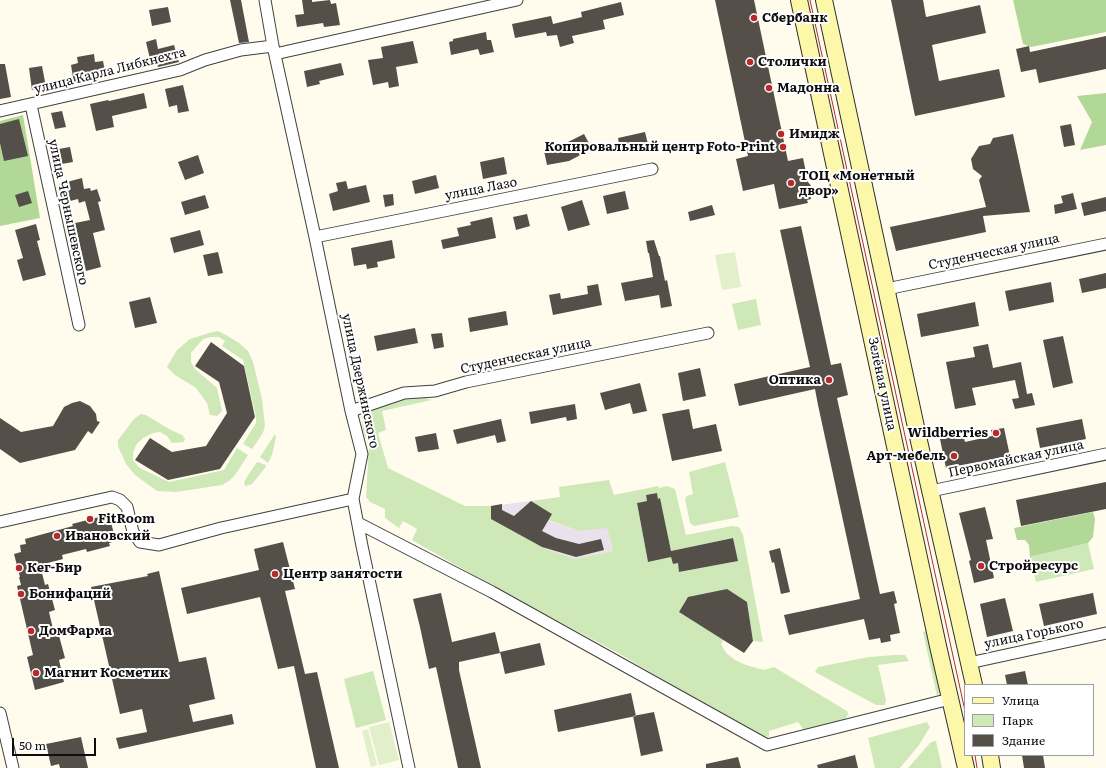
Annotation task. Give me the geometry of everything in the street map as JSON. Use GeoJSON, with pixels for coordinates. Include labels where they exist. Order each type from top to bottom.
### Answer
{"type":"FeatureCollection","features":[{"type":"Feature","properties":{"kind":"street","name":"улица Дзержинского"},"geometry":{"type":"LineString","coordinates":[[265,0],[274,50],[351,411],[362,454],[353,499],[410,768]]}},
{"type":"Feature","properties":{"kind":"street","name":"улица Карла Либкнехта"},"geometry":{"type":"LineString","coordinates":[[0,111],[180,70],[205,60],[241,50],[274,50],[517,0]]}},
{"type":"Feature","properties":{"kind":"street","name":"Зелёная улица"},"geometry":{"type":"LineString","coordinates":[[799,0],[966,768]]}},
{"type":"Feature","properties":{"kind":"street","name":"Зелёная улица"},"geometry":{"type":"LineString","coordinates":[[824,0],[974,684]]}},
{"type":"Feature","properties":{"kind":"street","name":"улица Чернышевского"},"geometry":{"type":"LineString","coordinates":[[31,104],[79,325]]}},
{"type":"Feature","properties":{"kind":"street","name":"улица Лазо"},"geometry":{"type":"LineString","coordinates":[[315,237],[652,169]]}},
{"type":"Feature","properties":{"kind":"street","name":"Студенческая улица"},"geometry":{"type":"LineString","coordinates":[[888,290],[896,287],[1106,244]]}},
{"type":"Feature","properties":{"kind":"street","name":"Студенческая улица"},"geometry":{"type":"LineString","coordinates":[[351,411],[404,393],[435,391],[466,382],[708,333]]}},
{"type":"Feature","properties":{"kind":"street","name":"Первомайская улица"},"geometry":{"type":"LineString","coordinates":[[931,491],[1106,454]]}},
{"type":"Feature","properties":{"kind":"street"},"geometry":{"type":"LineString","coordinates":[[0,522],[112,497],[120,500],[127,507],[133,532],[140,542],[159,545],[221,528],[353,499]]}},
{"type":"Feature","properties":{"kind":"street"},"geometry":{"type":"LineString","coordinates":[[358,523],[492,592],[767,745],[950,699]]}},
{"type":"Feature","properties":{"kind":"street","name":"улица Горького"},"geometry":{"type":"LineString","coordinates":[[969,663],[1106,633]]}},
{"type":"Feature","properties":{"kind":"street"},"geometry":{"type":"LineString","coordinates":[[0,713],[12,768]]}},
{"type":"Feature","properties":{"kind":"street"},"geometry":{"type":"LineString","coordinates":[[990,756],[992,768]]}},
{"type":"Feature","properties":{"kind":"shaded area"},"geometry":{"type":"Polygon","coordinates":[[[531,501],[552,514],[549,521],[579,531],[607,527],[613,551],[575,559],[546,549],[491,519],[491,506],[531,501]]]}},
{"type":"Feature","properties":{"kind":"green space"},"geometry":{"type":"Polygon","coordinates":[[[1013,0],[1106,0],[1106,32],[1031,47],[1023,44],[1013,0]]]}},
{"type":"Feature","properties":{"kind":"green space"},"geometry":{"type":"Polygon","coordinates":[[[1106,93],[1106,145],[1080,150],[1092,122],[1077,96],[1106,93]]]}},
{"type":"Feature","properties":{"kind":"green space"},"geometry":{"type":"Polygon","coordinates":[[[23,115],[40,218],[0,226],[0,121],[23,115]]]}},
{"type":"Feature","properties":{"kind":"green space"},"geometry":{"type":"Polygon","coordinates":[[[735,252],[741,287],[722,290],[715,255],[735,252]]]}},
{"type":"Feature","properties":{"kind":"green space"},"geometry":{"type":"Polygon","coordinates":[[[756,299],[761,325],[738,330],[732,304],[756,299]]]}},
{"type":"Feature","properties":{"kind":"green space"},"geometry":{"type":"Polygon","coordinates":[[[218,331],[239,343],[248,351],[253,362],[262,399],[265,425],[263,433],[252,449],[243,444],[256,423],[256,417],[243,360],[222,346],[225,341],[219,337],[203,339],[191,353],[191,362],[195,369],[217,388],[222,411],[217,416],[210,415],[207,403],[196,388],[175,375],[167,367],[177,350],[190,339],[218,331]]]}},
{"type":"Feature","properties":{"kind":"green space"},"geometry":{"type":"Polygon","coordinates":[[[418,396],[432,400],[382,411],[386,430],[378,433],[388,468],[465,506],[491,506],[492,519],[546,549],[575,559],[613,551],[607,528],[579,531],[548,520],[552,514],[531,501],[560,497],[559,487],[609,480],[614,495],[658,486],[659,488],[667,486],[675,489],[686,535],[732,526],[739,527],[743,535],[763,642],[753,641],[747,602],[721,644],[726,653],[735,660],[746,665],[764,670],[774,667],[847,711],[847,717],[837,723],[803,729],[798,722],[769,731],[769,737],[758,736],[618,653],[492,586],[412,540],[417,529],[403,521],[399,528],[385,518],[385,509],[370,502],[366,497],[369,446],[362,428],[363,414],[374,407],[404,397],[418,396]],[[657,493],[646,495],[647,501],[637,503],[648,562],[671,557],[673,564],[678,563],[680,572],[737,561],[733,538],[671,551],[660,499],[658,499],[657,493]]]}},
{"type":"Feature","properties":{"kind":"green space"},"geometry":{"type":"Polygon","coordinates":[[[141,414],[146,415],[182,435],[185,439],[184,442],[172,443],[167,436],[160,432],[153,433],[143,438],[136,445],[133,453],[133,460],[140,468],[169,482],[224,470],[237,448],[248,455],[235,475],[222,485],[176,492],[157,491],[135,475],[126,464],[118,446],[118,440],[134,419],[141,414]]]}},
{"type":"Feature","properties":{"kind":"green space"},"geometry":{"type":"Polygon","coordinates":[[[275,434],[276,437],[272,455],[268,463],[260,457],[275,434]]]}},
{"type":"Feature","properties":{"kind":"green space"},"geometry":{"type":"Polygon","coordinates":[[[257,462],[266,465],[265,468],[252,484],[246,486],[244,484],[245,480],[257,462]]]}},
{"type":"Feature","properties":{"kind":"green space"},"geometry":{"type":"Polygon","coordinates":[[[725,462],[739,517],[694,526],[690,523],[685,499],[687,496],[693,494],[689,472],[725,462]]]}},
{"type":"Feature","properties":{"kind":"green space"},"geometry":{"type":"Polygon","coordinates":[[[1093,512],[1095,519],[1093,537],[1088,543],[1030,557],[1029,545],[1025,540],[1017,540],[1014,528],[1093,512]]]}},
{"type":"Feature","properties":{"kind":"green space"},"geometry":{"type":"Polygon","coordinates":[[[1088,543],[1094,569],[1036,582],[1030,557],[1088,543]]]}},
{"type":"Feature","properties":{"kind":"green space"},"geometry":{"type":"Polygon","coordinates":[[[930,630],[941,691],[937,696],[923,632],[930,630]]]}},
{"type":"Feature","properties":{"kind":"green space"},"geometry":{"type":"Polygon","coordinates":[[[905,655],[909,661],[878,665],[886,700],[885,705],[876,705],[815,672],[818,667],[869,657],[905,655]]]}},
{"type":"Feature","properties":{"kind":"green space"},"geometry":{"type":"Polygon","coordinates":[[[373,671],[386,720],[356,728],[344,679],[373,671]]]}},
{"type":"Feature","properties":{"kind":"green space"},"geometry":{"type":"Polygon","coordinates":[[[389,722],[399,760],[379,765],[369,727],[389,722]]]}},
{"type":"Feature","properties":{"kind":"green space"},"geometry":{"type":"Polygon","coordinates":[[[927,722],[930,727],[919,745],[900,768],[875,768],[868,738],[927,722]]]}},
{"type":"Feature","properties":{"kind":"green space"},"geometry":{"type":"Polygon","coordinates":[[[368,729],[377,765],[371,767],[362,731],[368,729]]]}},
{"type":"Feature","properties":{"kind":"green space"},"geometry":{"type":"Polygon","coordinates":[[[936,741],[942,768],[908,768],[931,742],[936,741]]]}},
{"type":"Feature","properties":{"kind":"building"},"geometry":{"type":"Polygon","coordinates":[[[230,0],[241,0],[249,42],[239,43],[230,0]]]}},
{"type":"Feature","properties":{"kind":"building"},"geometry":{"type":"Polygon","coordinates":[[[302,0],[312,0],[312,2],[330,0],[331,4],[336,3],[340,25],[324,27],[323,23],[297,27],[295,15],[304,14],[302,0]]]}},
{"type":"Feature","properties":{"kind":"building"},"geometry":{"type":"Polygon","coordinates":[[[715,0],[754,0],[788,161],[803,158],[808,182],[812,187],[810,193],[811,199],[807,200],[808,203],[779,209],[774,184],[743,191],[736,159],[748,156],[715,0]]]}},
{"type":"Feature","properties":{"kind":"building"},"geometry":{"type":"Polygon","coordinates":[[[891,0],[923,0],[926,17],[980,5],[986,33],[932,45],[939,81],[999,69],[1005,97],[915,116],[891,0]]]}},
{"type":"Feature","properties":{"kind":"building"},"geometry":{"type":"Polygon","coordinates":[[[621,2],[624,15],[603,20],[605,29],[572,36],[574,43],[560,47],[557,35],[547,36],[546,32],[515,38],[512,24],[551,16],[553,24],[582,17],[581,12],[621,2]]]}},
{"type":"Feature","properties":{"kind":"building"},"geometry":{"type":"Polygon","coordinates":[[[168,7],[171,22],[152,26],[149,10],[168,7]]]}},
{"type":"Feature","properties":{"kind":"building"},"geometry":{"type":"Polygon","coordinates":[[[486,32],[487,40],[491,40],[494,52],[480,55],[478,49],[451,55],[449,42],[453,41],[453,39],[486,32]]]}},
{"type":"Feature","properties":{"kind":"building"},"geometry":{"type":"Polygon","coordinates":[[[1106,36],[1106,69],[1039,83],[1036,69],[1021,72],[1016,49],[1029,46],[1030,52],[1106,36]]]}},
{"type":"Feature","properties":{"kind":"building"},"geometry":{"type":"Polygon","coordinates":[[[156,39],[158,49],[174,45],[179,62],[158,67],[156,58],[150,59],[146,42],[156,39]]]}},
{"type":"Feature","properties":{"kind":"building"},"geometry":{"type":"Polygon","coordinates":[[[413,41],[418,63],[396,67],[399,86],[389,88],[388,82],[373,85],[368,60],[383,58],[381,47],[413,41]]]}},
{"type":"Feature","properties":{"kind":"building"},"geometry":{"type":"Polygon","coordinates":[[[94,54],[95,62],[103,61],[106,77],[74,83],[71,65],[78,63],[77,57],[94,54]]]}},
{"type":"Feature","properties":{"kind":"building"},"geometry":{"type":"Polygon","coordinates":[[[341,63],[344,75],[319,81],[320,84],[307,87],[304,71],[341,63]]]}},
{"type":"Feature","properties":{"kind":"building"},"geometry":{"type":"Polygon","coordinates":[[[0,64],[5,64],[11,97],[0,99],[0,64]]]}},
{"type":"Feature","properties":{"kind":"building"},"geometry":{"type":"Polygon","coordinates":[[[42,66],[46,87],[32,90],[29,68],[42,66]]]}},
{"type":"Feature","properties":{"kind":"building"},"geometry":{"type":"Polygon","coordinates":[[[183,85],[189,111],[178,113],[177,105],[169,107],[165,89],[183,85]]]}},
{"type":"Feature","properties":{"kind":"building"},"geometry":{"type":"Polygon","coordinates":[[[144,93],[147,108],[112,116],[114,127],[96,131],[90,104],[144,93]]]}},
{"type":"Feature","properties":{"kind":"building"},"geometry":{"type":"Polygon","coordinates":[[[62,111],[66,127],[55,129],[51,113],[62,111]]]}},
{"type":"Feature","properties":{"kind":"building"},"geometry":{"type":"Polygon","coordinates":[[[19,119],[28,156],[4,161],[0,143],[0,124],[19,119]]]}},
{"type":"Feature","properties":{"kind":"building"},"geometry":{"type":"Polygon","coordinates":[[[1071,124],[1075,145],[1064,147],[1060,126],[1071,124]]]}},
{"type":"Feature","properties":{"kind":"building"},"geometry":{"type":"Polygon","coordinates":[[[645,132],[648,144],[620,150],[618,138],[645,132]]]}},
{"type":"Feature","properties":{"kind":"building"},"geometry":{"type":"Polygon","coordinates":[[[584,134],[592,149],[569,161],[547,165],[544,151],[568,147],[566,143],[584,134]]]}},
{"type":"Feature","properties":{"kind":"building"},"geometry":{"type":"Polygon","coordinates":[[[1013,134],[1030,212],[983,216],[986,232],[896,251],[890,227],[986,207],[979,180],[982,176],[973,169],[971,159],[979,146],[990,144],[993,138],[1013,134]]]}},
{"type":"Feature","properties":{"kind":"building"},"geometry":{"type":"Polygon","coordinates":[[[70,147],[73,162],[56,165],[53,150],[70,147]]]}},
{"type":"Feature","properties":{"kind":"building"},"geometry":{"type":"Polygon","coordinates":[[[198,155],[204,173],[185,180],[178,162],[198,155]]]}},
{"type":"Feature","properties":{"kind":"building"},"geometry":{"type":"Polygon","coordinates":[[[504,157],[507,174],[483,179],[480,162],[504,157]]]}},
{"type":"Feature","properties":{"kind":"building"},"geometry":{"type":"Polygon","coordinates":[[[436,175],[439,188],[415,194],[412,181],[436,175]]]}},
{"type":"Feature","properties":{"kind":"building"},"geometry":{"type":"Polygon","coordinates":[[[82,178],[84,189],[90,188],[91,191],[97,189],[101,201],[98,202],[105,230],[93,233],[101,267],[86,271],[75,223],[90,220],[85,201],[79,203],[78,199],[70,201],[68,193],[62,195],[59,184],[82,178]]]}},
{"type":"Feature","properties":{"kind":"building"},"geometry":{"type":"Polygon","coordinates":[[[346,181],[348,189],[366,185],[370,202],[333,211],[329,194],[338,191],[336,183],[346,181]]]}},
{"type":"Feature","properties":{"kind":"building"},"geometry":{"type":"Polygon","coordinates":[[[28,191],[32,203],[19,207],[15,195],[28,191]]]}},
{"type":"Feature","properties":{"kind":"building"},"geometry":{"type":"Polygon","coordinates":[[[625,191],[629,209],[607,214],[603,196],[625,191]]]}},
{"type":"Feature","properties":{"kind":"building"},"geometry":{"type":"Polygon","coordinates":[[[1073,193],[1077,209],[1055,214],[1054,205],[1063,203],[1061,196],[1073,193]]]}},
{"type":"Feature","properties":{"kind":"building"},"geometry":{"type":"Polygon","coordinates":[[[393,194],[394,205],[385,207],[383,195],[393,194]]]}},
{"type":"Feature","properties":{"kind":"building"},"geometry":{"type":"Polygon","coordinates":[[[205,195],[209,208],[185,215],[181,202],[205,195]]]}},
{"type":"Feature","properties":{"kind":"building"},"geometry":{"type":"Polygon","coordinates":[[[1106,197],[1106,211],[1084,216],[1081,203],[1106,197]]]}},
{"type":"Feature","properties":{"kind":"building"},"geometry":{"type":"Polygon","coordinates":[[[582,200],[590,225],[568,231],[561,207],[582,200]]]}},
{"type":"Feature","properties":{"kind":"building"},"geometry":{"type":"Polygon","coordinates":[[[712,205],[715,215],[690,221],[688,212],[712,205]]]}},
{"type":"Feature","properties":{"kind":"building"},"geometry":{"type":"Polygon","coordinates":[[[527,214],[530,226],[516,230],[513,217],[527,214]]]}},
{"type":"Feature","properties":{"kind":"building"},"geometry":{"type":"Polygon","coordinates":[[[492,217],[496,238],[443,249],[441,240],[459,236],[457,228],[471,225],[470,222],[492,217]]]}},
{"type":"Feature","properties":{"kind":"building"},"geometry":{"type":"Polygon","coordinates":[[[36,224],[40,240],[37,241],[46,275],[23,281],[17,260],[23,258],[15,230],[36,224]]]}},
{"type":"Feature","properties":{"kind":"building"},"geometry":{"type":"Polygon","coordinates":[[[801,226],[831,365],[841,363],[848,395],[837,398],[880,594],[894,591],[897,603],[894,604],[900,633],[890,635],[891,641],[881,643],[880,638],[869,640],[864,619],[789,635],[784,615],[860,599],[815,389],[739,406],[734,384],[810,367],[780,230],[801,226]]]}},
{"type":"Feature","properties":{"kind":"building"},"geometry":{"type":"Polygon","coordinates":[[[200,230],[204,245],[174,253],[170,238],[200,230]]]}},
{"type":"Feature","properties":{"kind":"building"},"geometry":{"type":"Polygon","coordinates":[[[392,240],[395,258],[377,262],[378,267],[367,269],[366,264],[354,266],[351,248],[392,240]]]}},
{"type":"Feature","properties":{"kind":"building"},"geometry":{"type":"Polygon","coordinates":[[[654,240],[660,256],[665,281],[667,280],[672,306],[661,308],[659,295],[625,301],[621,283],[653,277],[646,241],[654,240]]]}},
{"type":"Feature","properties":{"kind":"building"},"geometry":{"type":"Polygon","coordinates":[[[218,252],[223,273],[208,276],[203,255],[218,252]]]}},
{"type":"Feature","properties":{"kind":"building"},"geometry":{"type":"Polygon","coordinates":[[[1106,273],[1106,288],[1082,293],[1079,279],[1106,273]]]}},
{"type":"Feature","properties":{"kind":"building"},"geometry":{"type":"Polygon","coordinates":[[[1051,282],[1054,302],[1009,311],[1005,291],[1051,282]]]}},
{"type":"Feature","properties":{"kind":"building"},"geometry":{"type":"Polygon","coordinates":[[[598,284],[602,305],[553,315],[549,295],[560,293],[561,299],[588,294],[587,286],[598,284]]]}},
{"type":"Feature","properties":{"kind":"building"},"geometry":{"type":"Polygon","coordinates":[[[150,297],[157,323],[135,328],[129,302],[150,297]]]}},
{"type":"Feature","properties":{"kind":"building"},"geometry":{"type":"Polygon","coordinates":[[[975,302],[979,326],[921,337],[917,314],[975,302]]]}},
{"type":"Feature","properties":{"kind":"building"},"geometry":{"type":"Polygon","coordinates":[[[506,311],[508,325],[470,332],[468,318],[506,311]]]}},
{"type":"Feature","properties":{"kind":"building"},"geometry":{"type":"Polygon","coordinates":[[[415,328],[418,343],[377,351],[374,336],[415,328]]]}},
{"type":"Feature","properties":{"kind":"building"},"geometry":{"type":"Polygon","coordinates":[[[442,333],[444,347],[434,349],[431,334],[442,333]]]}},
{"type":"Feature","properties":{"kind":"building"},"geometry":{"type":"Polygon","coordinates":[[[1063,336],[1073,383],[1053,388],[1043,340],[1063,336]]]}},
{"type":"Feature","properties":{"kind":"building"},"geometry":{"type":"Polygon","coordinates":[[[211,342],[244,366],[255,417],[220,469],[168,480],[135,460],[150,438],[172,452],[206,446],[227,413],[219,382],[195,366],[211,342]]]}},
{"type":"Feature","properties":{"kind":"building"},"geometry":{"type":"Polygon","coordinates":[[[988,344],[993,368],[1021,362],[1027,394],[1032,393],[1035,405],[1015,409],[1012,399],[1019,398],[1015,380],[972,388],[976,405],[955,409],[946,362],[975,357],[973,347],[988,344]]]}},
{"type":"Feature","properties":{"kind":"building"},"geometry":{"type":"Polygon","coordinates":[[[700,368],[706,396],[683,401],[678,373],[700,368]]]}},
{"type":"Feature","properties":{"kind":"building"},"geometry":{"type":"Polygon","coordinates":[[[640,383],[647,411],[633,414],[630,403],[605,410],[600,393],[640,383]]]}},
{"type":"Feature","properties":{"kind":"building"},"geometry":{"type":"Polygon","coordinates":[[[80,401],[90,406],[96,414],[97,421],[100,422],[92,434],[88,431],[75,450],[20,463],[0,449],[0,418],[21,432],[53,426],[64,407],[80,401]]]}},
{"type":"Feature","properties":{"kind":"building"},"geometry":{"type":"Polygon","coordinates":[[[575,404],[577,419],[567,421],[566,417],[531,424],[529,412],[575,404]]]}},
{"type":"Feature","properties":{"kind":"building"},"geometry":{"type":"Polygon","coordinates":[[[689,409],[693,429],[716,424],[722,451],[672,461],[662,414],[689,409]]]}},
{"type":"Feature","properties":{"kind":"building"},"geometry":{"type":"Polygon","coordinates":[[[501,419],[506,441],[497,443],[495,435],[457,444],[453,430],[501,419]]]}},
{"type":"Feature","properties":{"kind":"building"},"geometry":{"type":"Polygon","coordinates":[[[1082,419],[1086,439],[1040,448],[1036,428],[1082,419]]]}},
{"type":"Feature","properties":{"kind":"building"},"geometry":{"type":"Polygon","coordinates":[[[1004,428],[1010,456],[946,468],[940,439],[963,434],[965,442],[992,436],[991,430],[1004,428]]]}},
{"type":"Feature","properties":{"kind":"building"},"geometry":{"type":"Polygon","coordinates":[[[436,433],[439,449],[418,452],[415,437],[436,433]]]}},
{"type":"Feature","properties":{"kind":"building"},"geometry":{"type":"Polygon","coordinates":[[[1106,482],[1106,509],[1021,526],[1016,500],[1106,482]]]}},
{"type":"Feature","properties":{"kind":"building"},"geometry":{"type":"Polygon","coordinates":[[[657,493],[658,499],[660,498],[671,551],[733,538],[738,561],[679,572],[678,563],[673,564],[671,557],[648,562],[637,503],[647,501],[646,495],[657,493]]]}},
{"type":"Feature","properties":{"kind":"building"},"geometry":{"type":"Polygon","coordinates":[[[531,501],[552,514],[542,531],[556,538],[579,544],[601,539],[604,550],[576,557],[542,547],[491,519],[491,506],[502,504],[502,510],[514,516],[531,501]]]}},
{"type":"Feature","properties":{"kind":"building"},"geometry":{"type":"Polygon","coordinates":[[[985,507],[993,539],[986,540],[994,578],[974,583],[969,561],[971,560],[959,513],[985,507]]]}},
{"type":"Feature","properties":{"kind":"building"},"geometry":{"type":"Polygon","coordinates":[[[99,517],[100,521],[110,519],[116,541],[109,543],[110,546],[87,552],[86,549],[62,555],[63,559],[40,565],[45,585],[48,584],[55,610],[49,612],[54,633],[58,632],[65,658],[59,660],[64,682],[35,690],[27,657],[33,655],[17,586],[21,585],[14,554],[21,552],[20,545],[26,544],[25,539],[73,526],[72,524],[99,517]]]}},
{"type":"Feature","properties":{"kind":"building"},"geometry":{"type":"Polygon","coordinates":[[[283,542],[295,589],[285,591],[305,674],[317,672],[339,768],[316,768],[294,666],[278,669],[260,597],[187,614],[181,588],[259,570],[254,549],[283,542]]]}},
{"type":"Feature","properties":{"kind":"building"},"geometry":{"type":"Polygon","coordinates":[[[780,548],[790,592],[781,594],[774,562],[772,563],[769,551],[780,548]]]}},
{"type":"Feature","properties":{"kind":"building"},"geometry":{"type":"Polygon","coordinates":[[[159,571],[179,662],[206,657],[215,699],[189,705],[193,722],[232,714],[234,724],[119,749],[116,738],[147,732],[142,709],[120,714],[91,587],[148,576],[147,574],[159,571]]]}},
{"type":"Feature","properties":{"kind":"building"},"geometry":{"type":"Polygon","coordinates":[[[727,589],[747,602],[753,641],[744,653],[679,612],[688,597],[727,589]]]}},
{"type":"Feature","properties":{"kind":"building"},"geometry":{"type":"Polygon","coordinates":[[[441,593],[452,642],[495,632],[500,653],[459,662],[459,670],[481,768],[458,768],[436,667],[429,669],[413,599],[441,593]]]}},
{"type":"Feature","properties":{"kind":"building"},"geometry":{"type":"Polygon","coordinates":[[[1093,593],[1097,614],[1044,626],[1039,604],[1093,593]]]}},
{"type":"Feature","properties":{"kind":"building"},"geometry":{"type":"Polygon","coordinates":[[[1005,598],[1013,631],[987,637],[980,604],[1005,598]]]}},
{"type":"Feature","properties":{"kind":"building"},"geometry":{"type":"Polygon","coordinates":[[[540,643],[545,665],[505,674],[500,652],[540,643]]]}},
{"type":"Feature","properties":{"kind":"building"},"geometry":{"type":"Polygon","coordinates":[[[1025,671],[1028,684],[1007,684],[1005,675],[1025,671]]]}},
{"type":"Feature","properties":{"kind":"building"},"geometry":{"type":"Polygon","coordinates":[[[631,693],[636,716],[558,732],[554,710],[631,693]]]}},
{"type":"Feature","properties":{"kind":"building"},"geometry":{"type":"Polygon","coordinates":[[[654,712],[663,751],[641,756],[633,716],[654,712]]]}},
{"type":"Feature","properties":{"kind":"building"},"geometry":{"type":"Polygon","coordinates":[[[81,737],[88,768],[60,768],[59,764],[51,766],[46,744],[81,737]]]}},
{"type":"Feature","properties":{"kind":"building"},"geometry":{"type":"Polygon","coordinates":[[[855,755],[858,768],[818,768],[817,765],[855,755]]]}},
{"type":"Feature","properties":{"kind":"building"},"geometry":{"type":"Polygon","coordinates":[[[1022,756],[1043,756],[1045,768],[1024,768],[1022,756]]]}},
{"type":"Feature","properties":{"kind":"building"},"geometry":{"type":"Polygon","coordinates":[[[738,757],[741,768],[706,768],[706,764],[738,757]]]}},
{"type":"Feature","properties":{"kind":"tram line"},"geometry":{"type":"LineString","coordinates":[[810,0],[964,706]]}},
{"type":"Feature","properties":{"kind":"tram line"},"geometry":{"type":"LineString","coordinates":[[975,756],[977,768]]}},
{"type":"Feature","properties":{"kind":"place","name":"Сбербанк"},"geometry":{"type":"Point","coordinates":[754,18]}},
{"type":"Feature","properties":{"kind":"place","name":"Столички"},"geometry":{"type":"Point","coordinates":[750,62]}},
{"type":"Feature","properties":{"kind":"place","name":"Мадонна"},"geometry":{"type":"Point","coordinates":[769,88]}},
{"type":"Feature","properties":{"kind":"place","name":"Имидж"},"geometry":{"type":"Point","coordinates":[781,134]}},
{"type":"Feature","properties":{"kind":"place","name":"Копировальный центр Foto-Print"},"geometry":{"type":"Point","coordinates":[783,147]}},
{"type":"Feature","properties":{"kind":"place","name":"ТОЦ «Монетный двор»"},"geometry":{"type":"Point","coordinates":[791,183]}},
{"type":"Feature","properties":{"kind":"place","name":"Оптика"},"geometry":{"type":"Point","coordinates":[829,380]}},
{"type":"Feature","properties":{"kind":"place","name":"Wildberries"},"geometry":{"type":"Point","coordinates":[996,433]}},
{"type":"Feature","properties":{"kind":"place","name":"Арт-мебель"},"geometry":{"type":"Point","coordinates":[954,456]}},
{"type":"Feature","properties":{"kind":"place","name":"FitRoom"},"geometry":{"type":"Point","coordinates":[90,519]}},
{"type":"Feature","properties":{"kind":"place","name":"Ивановский"},"geometry":{"type":"Point","coordinates":[57,536]}},
{"type":"Feature","properties":{"kind":"place","name":"Стройресурс"},"geometry":{"type":"Point","coordinates":[981,566]}},
{"type":"Feature","properties":{"kind":"place","name":"Кег-Бир"},"geometry":{"type":"Point","coordinates":[19,568]}},
{"type":"Feature","properties":{"kind":"place","name":"Центр занятости"},"geometry":{"type":"Point","coordinates":[275,574]}},
{"type":"Feature","properties":{"kind":"place","name":"Бонифаций"},"geometry":{"type":"Point","coordinates":[21,594]}},
{"type":"Feature","properties":{"kind":"place","name":"ДомФарма"},"geometry":{"type":"Point","coordinates":[31,631]}},
{"type":"Feature","properties":{"kind":"place","name":"Магнит Косметик"},"geometry":{"type":"Point","coordinates":[36,673]}}]}
